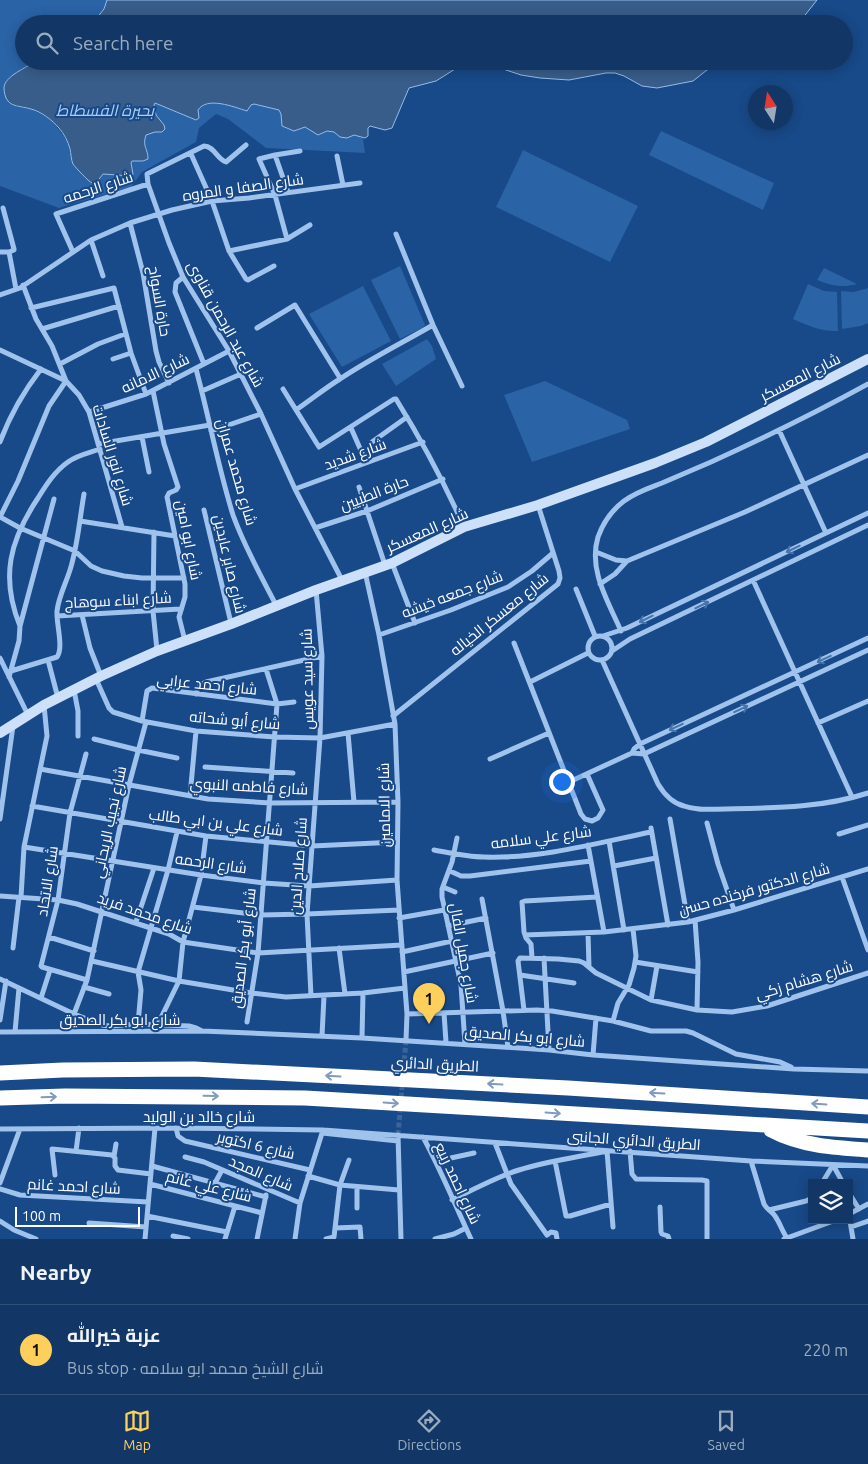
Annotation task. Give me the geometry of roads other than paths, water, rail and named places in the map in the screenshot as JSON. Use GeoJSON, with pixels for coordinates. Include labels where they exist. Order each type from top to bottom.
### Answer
{"type":"FeatureCollection","features":[{"type":"Feature","properties":{"kind":"highway","name":"الطريق الدائري"},"geometry":{"type":"LineString","coordinates":[[0,1072],[194,1069],[577,1089],[868,1107]]}},
{"type":"Feature","properties":{"kind":"highway"},"geometry":{"type":"LineString","coordinates":[[0,1098],[95,1096],[305,1098],[868,1131]]}},
{"type":"Feature","properties":{"kind":"highway"},"geometry":{"type":"LineString","coordinates":[[764,1126],[778,1134],[811,1144],[868,1150]]}},
{"type":"Feature","properties":{"kind":"street"},"geometry":{"type":"LineString","coordinates":[[148,184],[146,174],[191,154],[204,146],[208,146],[226,162],[246,145]]}},
{"type":"Feature","properties":{"kind":"street"},"geometry":{"type":"LineString","coordinates":[[286,239],[275,195],[259,159],[275,154],[300,151]]}},
{"type":"Feature","properties":{"kind":"street"},"geometry":{"type":"LineString","coordinates":[[191,154],[212,201],[229,250],[247,280],[274,266]]}},
{"type":"Feature","properties":{"kind":"street"},"geometry":{"type":"LineString","coordinates":[[275,154],[288,192]]}},
{"type":"Feature","properties":{"kind":"street"},"geometry":{"type":"LineString","coordinates":[[337,156],[343,185]]}},
{"type":"Feature","properties":{"kind":"street","name":"شارع الصفا و المروه"},"geometry":{"type":"LineString","coordinates":[[0,295],[23,286],[91,240],[130,223],[158,214],[212,201],[275,195],[360,183]]}},
{"type":"Feature","properties":{"kind":"street","name":"شارع الرحمه"},"geometry":{"type":"LineString","coordinates":[[73,252],[56,214],[148,184]]}},
{"type":"Feature","properties":{"kind":"street","name":"شارع عبد الرحمن قناوى"},"geometry":{"type":"LineString","coordinates":[[148,184],[183,277],[229,351],[314,528],[342,580]]}},
{"type":"Feature","properties":{"kind":"street"},"geometry":{"type":"LineString","coordinates":[[0,252],[14,250],[3,208]]}},
{"type":"Feature","properties":{"kind":"street","name":"حارة السواح"},"geometry":{"type":"LineString","coordinates":[[130,223],[143,273],[156,351],[169,383]]}},
{"type":"Feature","properties":{"kind":"street"},"geometry":{"type":"LineString","coordinates":[[229,250],[286,239],[310,225]]}},
{"type":"Feature","properties":{"kind":"street"},"geometry":{"type":"LineString","coordinates":[[396,234],[433,325],[462,386]]}},
{"type":"Feature","properties":{"kind":"street"},"geometry":{"type":"LineString","coordinates":[[91,240],[102,276]]}},
{"type":"Feature","properties":{"kind":"street"},"geometry":{"type":"LineString","coordinates":[[9,252],[16,289]]}},
{"type":"Feature","properties":{"kind":"street"},"geometry":{"type":"LineString","coordinates":[[183,277],[176,284],[175,292],[204,364]]}},
{"type":"Feature","properties":{"kind":"street","name":"شارع انور السادات"},"geometry":{"type":"LineString","coordinates":[[23,286],[36,319],[52,346],[66,381],[79,395],[89,412],[122,528]]}},
{"type":"Feature","properties":{"kind":"street"},"geometry":{"type":"LineString","coordinates":[[32,308],[114,288],[130,353],[146,394]]}},
{"type":"Feature","properties":{"kind":"street"},"geometry":{"type":"LineString","coordinates":[[42,329],[119,306]]}},
{"type":"Feature","properties":{"kind":"street"},"geometry":{"type":"LineString","coordinates":[[257,328],[295,306],[340,378]]}},
{"type":"Feature","properties":{"kind":"street"},"geometry":{"type":"LineString","coordinates":[[296,410],[340,378],[433,325]]}},
{"type":"Feature","properties":{"kind":"street"},"geometry":{"type":"LineString","coordinates":[[60,364],[98,344],[125,334]]}},
{"type":"Feature","properties":{"kind":"street"},"geometry":{"type":"LineString","coordinates":[[0,350],[66,381],[49,406],[18,481],[0,517],[20,528],[75,552],[97,569],[124,576],[154,579],[184,578]]}},
{"type":"Feature","properties":{"kind":"street","name":"شارع الامانه"},"geometry":{"type":"LineString","coordinates":[[89,412],[153,391],[229,351]]}},
{"type":"Feature","properties":{"kind":"street"},"geometry":{"type":"LineString","coordinates":[[112,359],[130,353]]}},
{"type":"Feature","properties":{"kind":"street","name":"شارع المعسكر"},"geometry":{"type":"LineString","coordinates":[[0,733],[44,705],[74,689],[157,651],[388,564],[464,527],[538,505],[678,454],[706,442],[868,359]]}},
{"type":"Feature","properties":{"kind":"street"},"geometry":{"type":"LineString","coordinates":[[0,442],[19,401],[41,369]]}},
{"type":"Feature","properties":{"kind":"street","name":"شارع محمد عمران"},"geometry":{"type":"LineString","coordinates":[[196,369],[222,478],[234,516],[249,552],[276,605]]}},
{"type":"Feature","properties":{"kind":"street"},"geometry":{"type":"LineString","coordinates":[[202,391],[241,374]]}},
{"type":"Feature","properties":{"kind":"street"},"geometry":{"type":"LineString","coordinates":[[621,631],[600,584],[596,565],[598,538],[605,522],[616,508],[630,496],[779,430],[868,384]]}},
{"type":"Feature","properties":{"kind":"street"},"geometry":{"type":"LineString","coordinates":[[283,389],[320,447],[395,398],[423,442],[464,527]]}},
{"type":"Feature","properties":{"kind":"street","name":"شارع ابو امين"},"geometry":{"type":"LineString","coordinates":[[153,391],[162,434],[178,487],[169,493],[167,497],[184,578],[185,597],[179,617],[185,641]]}},
{"type":"Feature","properties":{"kind":"street"},"geometry":{"type":"LineString","coordinates":[[20,626],[9,584],[11,556],[20,528],[44,488],[62,466],[76,457],[99,447],[142,437],[211,428],[260,414]]}},
{"type":"Feature","properties":{"kind":"street"},"geometry":{"type":"LineString","coordinates":[[372,442],[407,417]]}},
{"type":"Feature","properties":{"kind":"street"},"geometry":{"type":"LineString","coordinates":[[351,428],[366,462]]}},
{"type":"Feature","properties":{"kind":"street"},"geometry":{"type":"LineString","coordinates":[[779,430],[804,486],[829,532],[836,540]]}},
{"type":"Feature","properties":{"kind":"street"},"geometry":{"type":"LineString","coordinates":[[142,437],[149,472]]}},
{"type":"Feature","properties":{"kind":"street","name":"شارع شديد"},"geometry":{"type":"LineString","coordinates":[[295,489],[423,442]]}},
{"type":"Feature","properties":{"kind":"street"},"geometry":{"type":"LineString","coordinates":[[600,584],[615,574],[627,561],[695,534],[804,486],[868,455]]}},
{"type":"Feature","properties":{"kind":"street","name":"حارة الطبيين"},"geometry":{"type":"LineString","coordinates":[[314,528],[366,512],[442,480]]}},
{"type":"Feature","properties":{"kind":"street"},"geometry":{"type":"LineString","coordinates":[[359,487],[366,512],[415,623]]}},
{"type":"Feature","properties":{"kind":"street"},"geometry":{"type":"LineString","coordinates":[[10,674],[58,657],[60,652],[57,616],[60,595],[72,566],[84,494]]}},
{"type":"Feature","properties":{"kind":"street"},"geometry":{"type":"LineString","coordinates":[[10,674],[19,641],[20,626],[54,498]]}},
{"type":"Feature","properties":{"kind":"street","name":"شارع معسكر الخياله"},"geometry":{"type":"LineString","coordinates":[[394,716],[558,584],[560,578],[559,571],[538,505]]}},
{"type":"Feature","properties":{"kind":"street","name":"شارع صابر عابدين"},"geometry":{"type":"LineString","coordinates":[[204,510],[231,624]]}},
{"type":"Feature","properties":{"kind":"street"},"geometry":{"type":"LineString","coordinates":[[868,513],[621,631],[603,636],[595,636],[587,645],[588,653],[596,660],[602,660],[630,639],[868,525]]}},
{"type":"Feature","properties":{"kind":"street"},"geometry":{"type":"LineString","coordinates":[[80,521],[175,536]]}},
{"type":"Feature","properties":{"kind":"street"},"geometry":{"type":"LineString","coordinates":[[154,532],[153,611],[157,651]]}},
{"type":"Feature","properties":{"kind":"street"},"geometry":{"type":"LineString","coordinates":[[820,536],[825,546]]}},
{"type":"Feature","properties":{"kind":"street"},"geometry":{"type":"LineString","coordinates":[[596,552],[616,560],[627,561]]}},
{"type":"Feature","properties":{"kind":"street","name":"شارع جمعه خيشه"},"geometry":{"type":"LineString","coordinates":[[379,634],[475,601],[508,586],[532,571],[553,553]]}},
{"type":"Feature","properties":{"kind":"street","name":"شارع الامامين"},"geometry":{"type":"LineString","coordinates":[[365,572],[379,634],[395,724],[398,802],[397,880],[405,988],[406,1040]]}},
{"type":"Feature","properties":{"kind":"street"},"geometry":{"type":"LineString","coordinates":[[753,580],[852,797]]}},
{"type":"Feature","properties":{"kind":"street"},"geometry":{"type":"LineString","coordinates":[[576,589],[595,636]]}},
{"type":"Feature","properties":{"kind":"street","name":"شارع سيد عويس"},"geometry":{"type":"LineString","coordinates":[[316,590],[322,656],[320,738]]}},
{"type":"Feature","properties":{"kind":"street","name":"شارع ابناء سوهاج"},"geometry":{"type":"LineString","coordinates":[[57,616],[180,609]]}},
{"type":"Feature","properties":{"kind":"street","name":"شارع أبو شحاته"},"geometry":{"type":"LineString","coordinates":[[82,614],[98,677],[111,710],[115,713],[144,722],[196,731],[275,737],[320,738],[395,724]]}},
{"type":"Feature","properties":{"kind":"street"},"geometry":{"type":"LineString","coordinates":[[603,636],[609,640],[612,651]]}},
{"type":"Feature","properties":{"kind":"street"},"geometry":{"type":"LineString","coordinates":[[568,782],[632,753],[640,744],[868,638]]}},
{"type":"Feature","properties":{"kind":"street"},"geometry":{"type":"LineString","coordinates":[[514,642],[582,817],[588,821],[598,818],[602,813],[602,807],[587,774]]}},
{"type":"Feature","properties":{"kind":"street"},"geometry":{"type":"LineString","coordinates":[[632,753],[644,754],[868,650]]}},
{"type":"Feature","properties":{"kind":"street"},"geometry":{"type":"LineString","coordinates":[[530,682],[588,653]]}},
{"type":"Feature","properties":{"kind":"street"},"geometry":{"type":"LineString","coordinates":[[196,694],[201,684],[206,682],[322,656]]}},
{"type":"Feature","properties":{"kind":"street"},"geometry":{"type":"LineString","coordinates":[[48,660],[58,698]]}},
{"type":"Feature","properties":{"kind":"street"},"geometry":{"type":"LineString","coordinates":[[602,660],[644,754],[662,790],[672,801],[690,808],[791,808],[826,803],[868,793]]}},
{"type":"Feature","properties":{"kind":"street"},"geometry":{"type":"LineString","coordinates":[[1,661],[10,674],[28,716]]}},
{"type":"Feature","properties":{"kind":"street","name":"شارع أبو بكر الصديق"},"geometry":{"type":"LineString","coordinates":[[247,1022],[258,953],[277,704],[266,669]]}},
{"type":"Feature","properties":{"kind":"street","name":"شارع احمد عرابي"},"geometry":{"type":"LineString","coordinates":[[144,722],[147,691],[155,688],[277,704],[294,702]]}},
{"type":"Feature","properties":{"kind":"street"},"geometry":{"type":"LineString","coordinates":[[74,689],[78,711],[78,736]]}},
{"type":"Feature","properties":{"kind":"street"},"geometry":{"type":"LineString","coordinates":[[818,723],[868,701]]}},
{"type":"Feature","properties":{"kind":"street"},"geometry":{"type":"LineString","coordinates":[[14,948],[24,847],[47,736],[44,705]]}},
{"type":"Feature","properties":{"kind":"street","name":"شارع نجيب الريحاني"},"geometry":{"type":"LineString","coordinates":[[74,1014],[92,961],[144,722]]}},
{"type":"Feature","properties":{"kind":"street"},"geometry":{"type":"LineString","coordinates":[[0,820],[12,726]]}},
{"type":"Feature","properties":{"kind":"street"},"geometry":{"type":"LineString","coordinates":[[190,796],[196,731]]}},
{"type":"Feature","properties":{"kind":"street"},"geometry":{"type":"LineString","coordinates":[[348,733],[354,802]]}},
{"type":"Feature","properties":{"kind":"street"},"geometry":{"type":"LineString","coordinates":[[490,759],[549,733]]}},
{"type":"Feature","properties":{"kind":"street","name":"شارع صلاح الدين"},"geometry":{"type":"LineString","coordinates":[[311,996],[307,914],[320,738]]}},
{"type":"Feature","properties":{"kind":"street"},"geometry":{"type":"LineString","coordinates":[[94,740],[177,758]]}},
{"type":"Feature","properties":{"kind":"street","name":"شارع الاتحاد"},"geometry":{"type":"LineString","coordinates":[[50,970],[42,966],[58,900],[70,813],[86,754]]}},
{"type":"Feature","properties":{"kind":"street"},"geometry":{"type":"LineString","coordinates":[[205,767],[293,773]]}},
{"type":"Feature","properties":{"kind":"street","name":"شارع فاطمه النبوي"},"geometry":{"type":"LineString","coordinates":[[40,769],[208,799],[270,803],[398,802]]}},
{"type":"Feature","properties":{"kind":"street","name":"شارع علي بن ابي طالب"},"geometry":{"type":"LineString","coordinates":[[32,806],[178,832],[266,842],[312,846],[397,842]]}},
{"type":"Feature","properties":{"kind":"street"},"geometry":{"type":"LineString","coordinates":[[670,819],[688,922]]}},
{"type":"Feature","properties":{"kind":"street"},"geometry":{"type":"LineString","coordinates":[[707,823],[718,864],[734,910]]}},
{"type":"Feature","properties":{"kind":"street"},"geometry":{"type":"LineString","coordinates":[[839,834],[868,825]]}},
{"type":"Feature","properties":{"kind":"street","name":"شارع علي سلامه"},"geometry":{"type":"LineString","coordinates":[[434,850],[482,857],[512,856],[588,845],[651,830],[656,858]]}},
{"type":"Feature","properties":{"kind":"street"},"geometry":{"type":"LineString","coordinates":[[138,1024],[141,990],[138,972],[178,832]]}},
{"type":"Feature","properties":{"kind":"street"},"geometry":{"type":"LineString","coordinates":[[157,1026],[179,982],[183,942],[201,875],[206,836]]}},
{"type":"Feature","properties":{"kind":"street","name":"شارع جميل الفال"},"geometry":{"type":"LineString","coordinates":[[457,838],[442,897],[462,995],[465,1044]]}},
{"type":"Feature","properties":{"kind":"street"},"geometry":{"type":"LineString","coordinates":[[609,841],[624,930]]}},
{"type":"Feature","properties":{"kind":"street"},"geometry":{"type":"LineString","coordinates":[[588,845],[604,932]]}},
{"type":"Feature","properties":{"kind":"street","name":"شارع الرحمه"},"geometry":{"type":"LineString","coordinates":[[24,847],[264,883],[309,886],[397,880]]}},
{"type":"Feature","properties":{"kind":"street"},"geometry":{"type":"LineString","coordinates":[[614,866],[656,858],[668,925]]}},
{"type":"Feature","properties":{"kind":"street"},"geometry":{"type":"LineString","coordinates":[[450,871],[461,876],[470,876],[591,861]]}},
{"type":"Feature","properties":{"kind":"street"},"geometry":{"type":"LineString","coordinates":[[136,922],[154,868]]}},
{"type":"Feature","properties":{"kind":"street","name":"شارع الدكتور فرخنده حسن"},"geometry":{"type":"LineString","coordinates":[[525,935],[604,932],[688,922],[868,869]]}},
{"type":"Feature","properties":{"kind":"street"},"geometry":{"type":"LineString","coordinates":[[842,878],[868,950]]}},
{"type":"Feature","properties":{"kind":"street"},"geometry":{"type":"LineString","coordinates":[[443,887],[455,892]]}},
{"type":"Feature","properties":{"kind":"street","name":"شارع محمد فريد"},"geometry":{"type":"LineString","coordinates":[[0,896],[58,900],[78,904],[136,922],[169,934],[183,942],[258,953],[402,945]]}},
{"type":"Feature","properties":{"kind":"street"},"geometry":{"type":"LineString","coordinates":[[532,958],[531,944],[525,935],[522,902],[597,897]]}},
{"type":"Feature","properties":{"kind":"street"},"geometry":{"type":"LineString","coordinates":[[482,899],[508,1047]]}},
{"type":"Feature","properties":{"kind":"street"},"geometry":{"type":"LineString","coordinates":[[192,906],[261,915],[399,910]]}},
{"type":"Feature","properties":{"kind":"street"},"geometry":{"type":"LineString","coordinates":[[400,918],[444,910]]}},
{"type":"Feature","properties":{"kind":"street"},"geometry":{"type":"LineString","coordinates":[[448,926],[486,918]]}},
{"type":"Feature","properties":{"kind":"street"},"geometry":{"type":"LineString","coordinates":[[695,920],[698,1010]]}},
{"type":"Feature","properties":{"kind":"street"},"geometry":{"type":"LineString","coordinates":[[613,1021],[618,1004],[627,988],[635,962],[633,929]]}},
{"type":"Feature","properties":{"kind":"street"},"geometry":{"type":"LineString","coordinates":[[588,933],[589,967]]}},
{"type":"Feature","properties":{"kind":"street"},"geometry":{"type":"LineString","coordinates":[[49,937],[94,951]]}},
{"type":"Feature","properties":{"kind":"street"},"geometry":{"type":"LineString","coordinates":[[402,952],[452,941]]}},
{"type":"Feature","properties":{"kind":"street"},"geometry":{"type":"LineString","coordinates":[[340,948],[345,994]]}},
{"type":"Feature","properties":{"kind":"street"},"geometry":{"type":"LineString","coordinates":[[404,972],[493,953]]}},
{"type":"Feature","properties":{"kind":"street"},"geometry":{"type":"LineString","coordinates":[[544,958],[549,1050]]}},
{"type":"Feature","properties":{"kind":"street","name":"شارع هشام زكي"},"geometry":{"type":"LineString","coordinates":[[520,975],[518,959],[544,958],[579,961],[596,973],[651,1000],[698,1010],[732,1012],[767,1006],[868,973]]}},
{"type":"Feature","properties":{"kind":"street"},"geometry":{"type":"LineString","coordinates":[[92,961],[179,982],[286,997],[324,996],[405,988]]}},
{"type":"Feature","properties":{"kind":"street"},"geometry":{"type":"LineString","coordinates":[[635,962],[698,972]]}},
{"type":"Feature","properties":{"kind":"street"},"geometry":{"type":"LineString","coordinates":[[651,1000],[657,966]]}},
{"type":"Feature","properties":{"kind":"street"},"geometry":{"type":"LineString","coordinates":[[41,998],[50,970],[87,980]]}},
{"type":"Feature","properties":{"kind":"street"},"geometry":{"type":"LineString","coordinates":[[524,1010],[520,975],[574,983]]}},
{"type":"Feature","properties":{"kind":"street"},"geometry":{"type":"LineString","coordinates":[[0,1020],[3,980],[74,1014],[102,1025],[138,1024],[193,1027],[202,1031]]}},
{"type":"Feature","properties":{"kind":"street"},"geometry":{"type":"LineString","coordinates":[[84,987],[110,994]]}},
{"type":"Feature","properties":{"kind":"street"},"geometry":{"type":"LineString","coordinates":[[15,1032],[19,988]]}},
{"type":"Feature","properties":{"kind":"street"},"geometry":{"type":"LineString","coordinates":[[362,1038],[363,993]]}},
{"type":"Feature","properties":{"kind":"street"},"geometry":{"type":"LineString","coordinates":[[322,1036],[324,996]]}},
{"type":"Feature","properties":{"kind":"street"},"geometry":{"type":"LineString","coordinates":[[406,1014],[546,1010],[613,1021],[650,1031],[692,1032],[736,1054],[780,1062],[794,1068]]}},
{"type":"Feature","properties":{"kind":"street"},"geometry":{"type":"LineString","coordinates":[[444,1013],[446,1042]]}},
{"type":"Feature","properties":{"kind":"street"},"geometry":{"type":"LineString","coordinates":[[593,1055],[596,1018]]}},
{"type":"Feature","properties":{"kind":"street","name":"شارع ابو بكر الصديق"},"geometry":{"type":"LineString","coordinates":[[0,1032],[202,1031],[322,1036],[446,1042],[593,1055],[794,1068],[868,1070]]}},
{"type":"Feature","properties":{"kind":"street"},"geometry":{"type":"LineString","coordinates":[[76,1151],[79,1128]]}},
{"type":"Feature","properties":{"kind":"street"},"geometry":{"type":"LineString","coordinates":[[145,1239],[155,1128]]}},
{"type":"Feature","properties":{"kind":"street","name":"شارع خالد بن الوليد"},"geometry":{"type":"LineString","coordinates":[[0,1129],[176,1128],[322,1131],[398,1138]]}},
{"type":"Feature","properties":{"kind":"street","name":"شارع 6 اكتوبر"},"geometry":{"type":"LineString","coordinates":[[176,1128],[178,1136],[185,1141],[310,1170]]}},
{"type":"Feature","properties":{"kind":"street"},"geometry":{"type":"LineString","coordinates":[[0,1183],[20,1129]]}},
{"type":"Feature","properties":{"kind":"street"},"geometry":{"type":"LineString","coordinates":[[295,1239],[300,1203],[322,1131]]}},
{"type":"Feature","properties":{"kind":"street","name":"الطريق الدائري الجانبى"},"geometry":{"type":"LineString","coordinates":[[398,1138],[423,1137],[752,1161],[868,1166]]}},
{"type":"Feature","properties":{"kind":"street","name":"شارع احمد ربيع"},"geometry":{"type":"LineString","coordinates":[[423,1137],[437,1161],[470,1239]]}},
{"type":"Feature","properties":{"kind":"street"},"geometry":{"type":"LineString","coordinates":[[398,1138],[401,1239]]}},
{"type":"Feature","properties":{"kind":"street"},"geometry":{"type":"LineString","coordinates":[[495,1143],[516,1192],[545,1237],[552,1232],[556,1233],[557,1239]]}},
{"type":"Feature","properties":{"kind":"street"},"geometry":{"type":"LineString","coordinates":[[116,1144],[114,1156],[115,1166],[118,1170],[151,1174]]}},
{"type":"Feature","properties":{"kind":"street"},"geometry":{"type":"LineString","coordinates":[[55,1175],[52,1149],[110,1154],[114,1156]]}},
{"type":"Feature","properties":{"kind":"street"},"geometry":{"type":"LineString","coordinates":[[452,1200],[507,1174],[554,1161],[606,1151],[613,1227]]}},
{"type":"Feature","properties":{"kind":"street"},"geometry":{"type":"LineString","coordinates":[[630,1151],[632,1174],[636,1179],[707,1181],[707,1239]]}},
{"type":"Feature","properties":{"kind":"street"},"geometry":{"type":"LineString","coordinates":[[437,1161],[474,1153]]}},
{"type":"Feature","properties":{"kind":"street","name":"شارع المجد"},"geometry":{"type":"LineString","coordinates":[[185,1157],[204,1162],[300,1203]]}},
{"type":"Feature","properties":{"kind":"street"},"geometry":{"type":"LineString","coordinates":[[326,1239],[333,1237],[340,1185],[349,1160]]}},
{"type":"Feature","properties":{"kind":"street"},"geometry":{"type":"LineString","coordinates":[[554,1161],[564,1214],[570,1216],[611,1204]]}},
{"type":"Feature","properties":{"kind":"street"},"geometry":{"type":"LineString","coordinates":[[752,1161],[764,1204],[774,1214],[785,1238],[825,1224]]}},
{"type":"Feature","properties":{"kind":"street"},"geometry":{"type":"LineString","coordinates":[[824,1179],[833,1165],[842,1179]]}},
{"type":"Feature","properties":{"kind":"street"},"geometry":{"type":"LineString","coordinates":[[152,1166],[266,1196]]}},
{"type":"Feature","properties":{"kind":"street"},"geometry":{"type":"LineString","coordinates":[[215,1183],[222,1170]]}},
{"type":"Feature","properties":{"kind":"street"},"geometry":{"type":"LineString","coordinates":[[308,1176],[340,1185],[399,1190]]}},
{"type":"Feature","properties":{"kind":"street","name":"شارع علي غانم"},"geometry":{"type":"LineString","coordinates":[[150,1184],[262,1213]]}},
{"type":"Feature","properties":{"kind":"street"},"geometry":{"type":"LineString","coordinates":[[357,1187],[358,1208]]}},
{"type":"Feature","properties":{"kind":"street","name":"شارع احمد غانم"},"geometry":{"type":"LineString","coordinates":[[0,1189],[20,1195],[148,1202]]}},
{"type":"Feature","properties":{"kind":"street"},"geometry":{"type":"LineString","coordinates":[[257,1239],[268,1189]]}},
{"type":"Feature","properties":{"kind":"street"},"geometry":{"type":"LineString","coordinates":[[853,1199],[859,1209]]}},
{"type":"Feature","properties":{"kind":"street"},"geometry":{"type":"LineString","coordinates":[[768,1210],[808,1200]]}},
{"type":"Feature","properties":{"kind":"street"},"geometry":{"type":"LineString","coordinates":[[853,1213],[868,1204]]}},
{"type":"Feature","properties":{"kind":"street"},"geometry":{"type":"LineString","coordinates":[[225,1239],[235,1206]]}},
{"type":"Feature","properties":{"kind":"street"},"geometry":{"type":"LineString","coordinates":[[660,1207],[661,1232],[670,1239]]}},
{"type":"Feature","properties":{"kind":"street"},"geometry":{"type":"LineString","coordinates":[[147,1216],[227,1232]]}},
{"type":"Feature","properties":{"kind":"street"},"geometry":{"type":"LineString","coordinates":[[0,1221],[14,1230],[36,1239]]}},
{"type":"Feature","properties":{"kind":"street"},"geometry":{"type":"LineString","coordinates":[[851,1227],[868,1221]]}},
{"type":"Feature","properties":{"kind":"street"},"geometry":{"type":"LineString","coordinates":[[89,1223],[146,1227]]}},
{"type":"Feature","properties":{"kind":"street"},"geometry":{"type":"LineString","coordinates":[[850,1224],[853,1239]]}},
{"type":"Feature","properties":{"kind":"street"},"geometry":{"type":"LineString","coordinates":[[335,1228],[360,1227],[361,1239]]}},
{"type":"Feature","properties":{"kind":"street"},"geometry":{"type":"LineString","coordinates":[[435,1239],[454,1234],[466,1228]]}},
{"type":"Feature","properties":{"kind":"street"},"geometry":{"type":"LineString","coordinates":[[173,1236],[188,1239]]}},
{"type":"Feature","properties":{"kind":"water"},"geometry":{"type":"Polygon","coordinates":[[[107,0],[817,0],[805,15],[99,15],[107,0]]]}},
{"type":"Feature","properties":{"kind":"water","name":"بحيرة الفسطاط"},"geometry":{"type":"Polygon","coordinates":[[[21,70],[453,70],[436,81],[409,88],[392,128],[385,130],[370,126],[368,128],[368,136],[365,138],[354,135],[347,138],[340,137],[334,132],[327,131],[318,135],[305,127],[294,131],[282,126],[279,110],[254,104],[247,111],[228,105],[208,104],[198,110],[199,118],[196,120],[155,103],[156,115],[165,129],[162,132],[146,135],[145,145],[148,159],[132,161],[132,176],[103,174],[96,183],[92,183],[73,164],[67,140],[56,125],[39,112],[13,105],[9,102],[4,88],[8,80],[21,70]]]}},
{"type":"Feature","properties":{"kind":"water","name":"بحيرة الفسطاط"},"geometry":{"type":"Polygon","coordinates":[[[506,70],[707,70],[693,81],[657,88],[642,86],[615,73],[569,80],[521,75],[506,70]]]}},
{"type":"Feature","properties":{"kind":"tunnel"},"geometry":{"type":"LineString","coordinates":[[398,1135],[406,1040]]}},
{"type":"Feature","properties":{"kind":"place","name":"عزبة خيرالله"},"geometry":{"type":"Point","coordinates":[429,1024]}}]}
